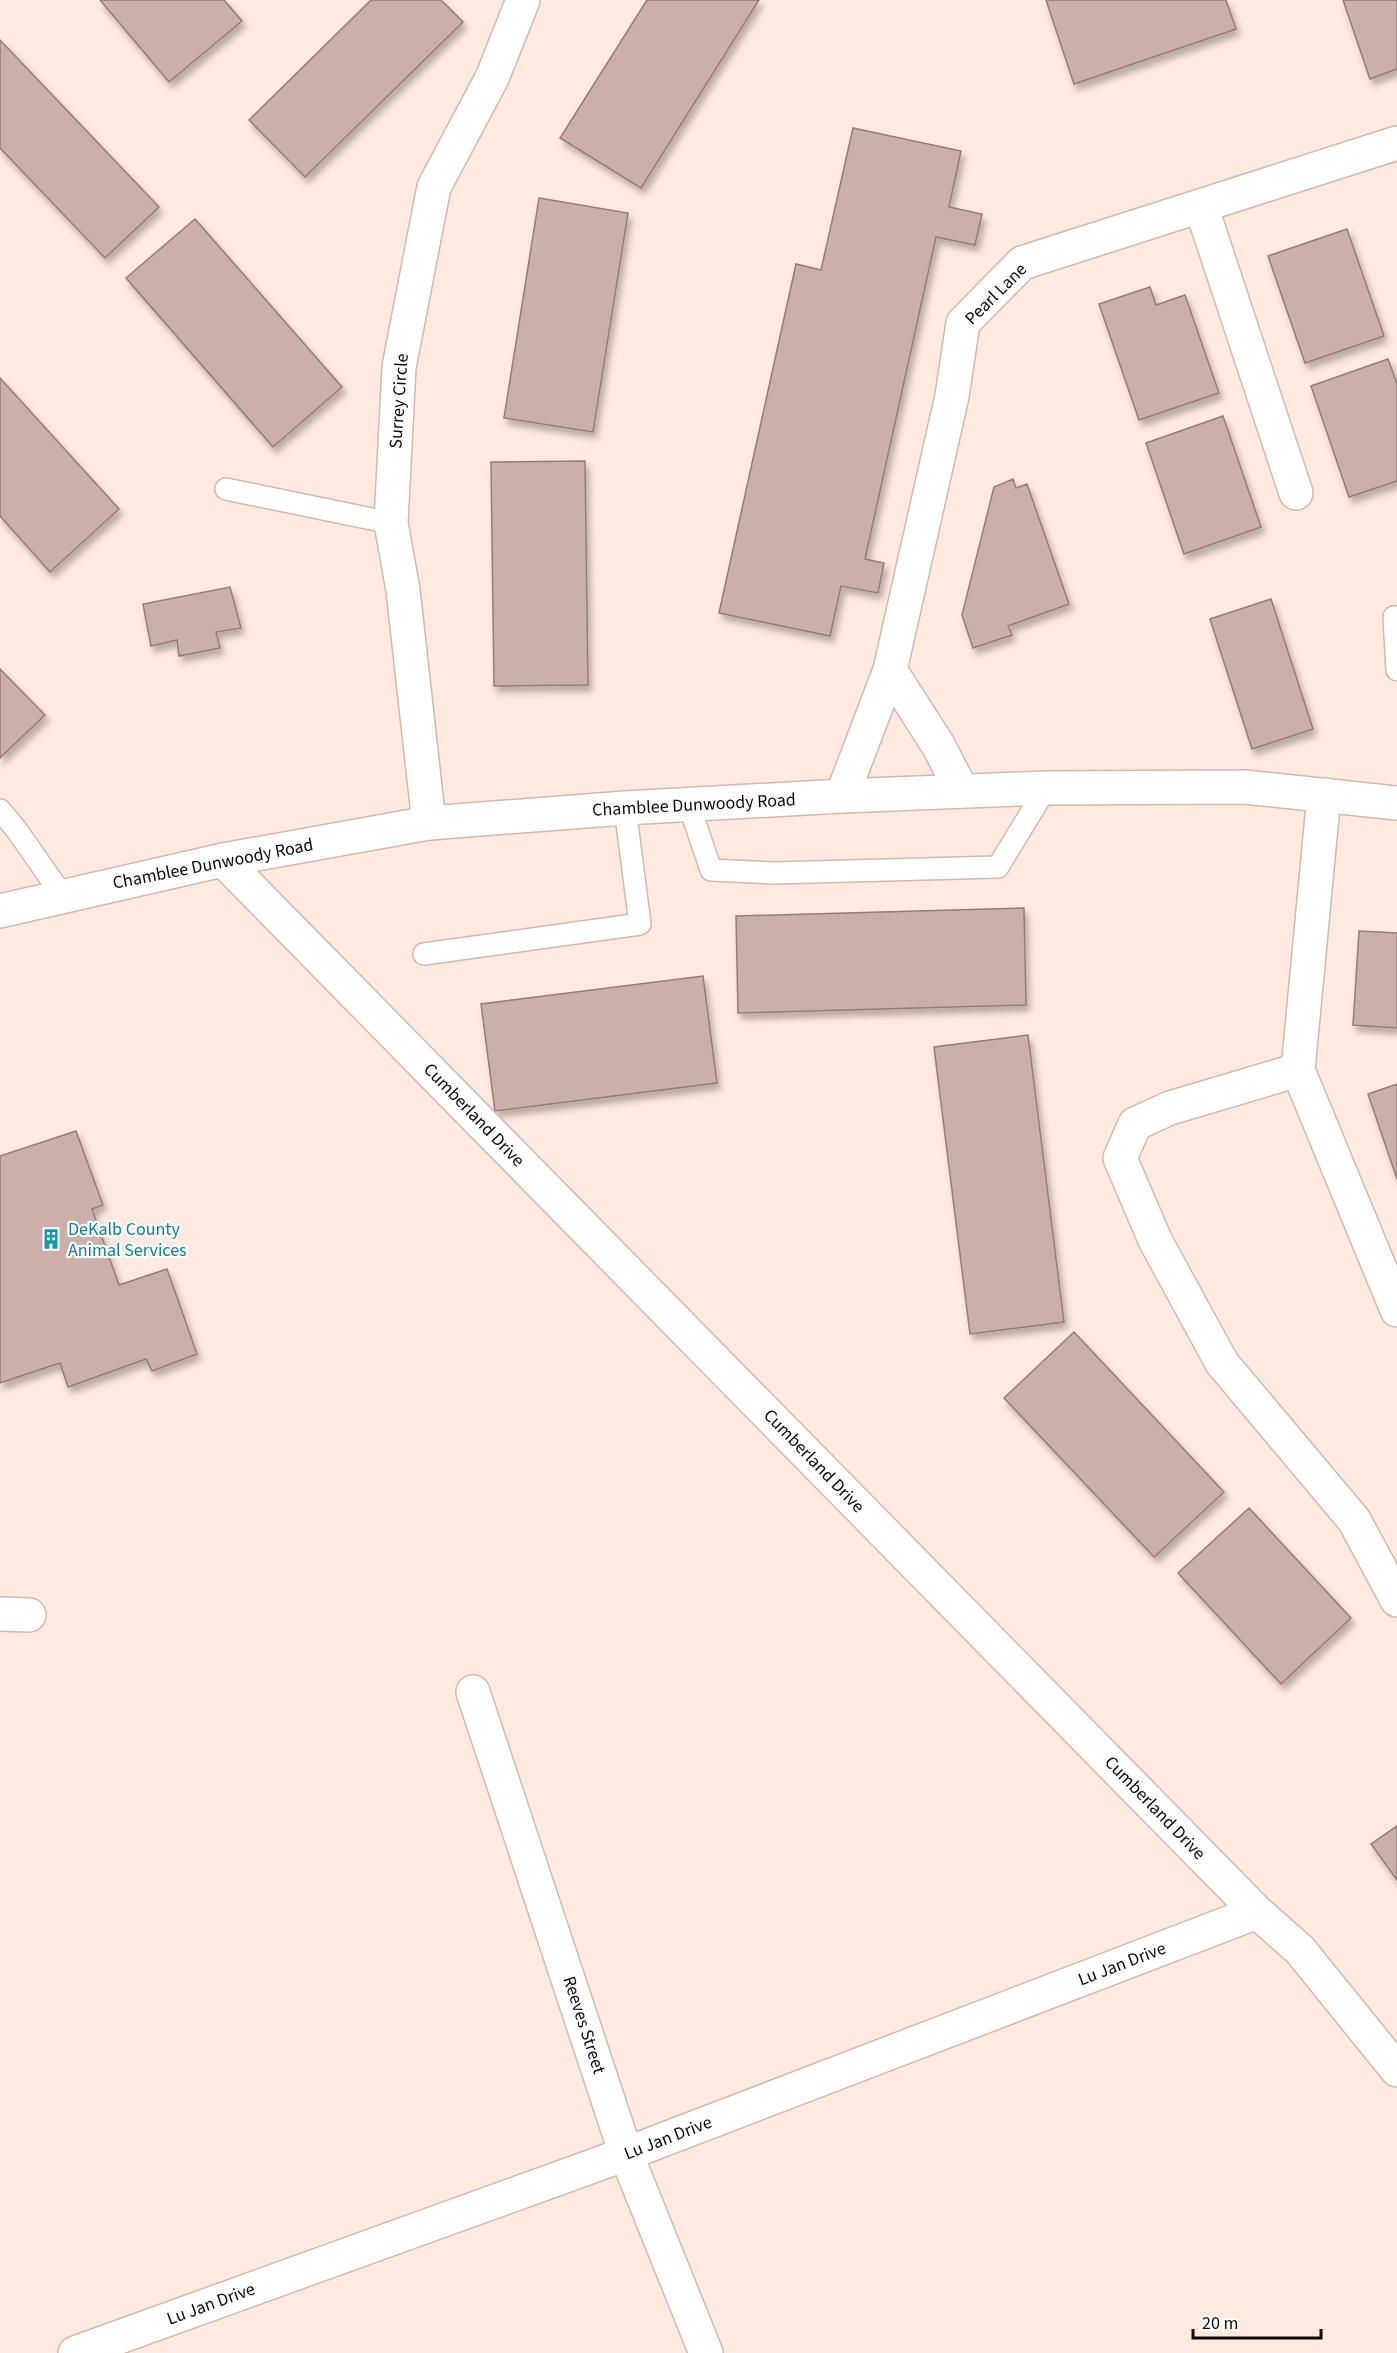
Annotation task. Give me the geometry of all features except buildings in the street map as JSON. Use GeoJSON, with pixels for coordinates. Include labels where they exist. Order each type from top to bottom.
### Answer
{"type":"FeatureCollection","features":[{"type":"Feature","properties":{"kind":"street","name":"Surrey Circle"},"geometry":{"type":"LineString","coordinates":[[429,823],[403,590],[392,523],[399,367],[434,187],[492,78],[523,0]]}},
{"type":"Feature","properties":{"kind":"street","name":"Pearl Lane"},"geometry":{"type":"LineString","coordinates":[[842,796],[890,670],[952,396],[963,323],[1022,263],[1397,143]]}},
{"type":"Feature","properties":{"kind":"street"},"geometry":{"type":"LineString","coordinates":[[1201,206],[1296,493]]}},
{"type":"Feature","properties":{"kind":"street"},"geometry":{"type":"LineString","coordinates":[[890,670],[938,745],[962,791]]}},
{"type":"Feature","properties":{"kind":"street","name":"Chamblee Dunwoody Road"},"geometry":{"type":"LineString","coordinates":[[0,911],[223,860],[429,823],[625,808],[842,796],[1046,789],[1245,787],[1397,803]]}},
{"type":"Feature","properties":{"kind":"street"},"geometry":{"type":"LineString","coordinates":[[1324,795],[1287,1072],[1397,1310]]}},
{"type":"Feature","properties":{"kind":"street","name":"Cumberland Drive"},"geometry":{"type":"LineString","coordinates":[[223,860],[1257,1912],[1300,1950],[1397,2070]]}},
{"type":"Feature","properties":{"kind":"street"},"geometry":{"type":"LineString","coordinates":[[1287,1072],[1170,1108],[1135,1124],[1120,1158],[1155,1240],[1222,1363],[1354,1520],[1397,1600]]}},
{"type":"Feature","properties":{"kind":"street","name":"Reeves Street"},"geometry":{"type":"LineString","coordinates":[[473,1692],[626,2154],[706,2353]]}},
{"type":"Feature","properties":{"kind":"street","name":"Lu Jan Drive"},"geometry":{"type":"LineString","coordinates":[[75,2353],[626,2154],[1257,1912]]}},
{"type":"Feature","properties":{"kind":"lane"},"geometry":{"type":"LineString","coordinates":[[226,489],[392,523]]}},
{"type":"Feature","properties":{"kind":"lane"},"geometry":{"type":"LineString","coordinates":[[1395,617],[1397,670]]}},
{"type":"Feature","properties":{"kind":"lane"},"geometry":{"type":"LineString","coordinates":[[689,805],[711,870],[774,873],[998,867],[1046,789]]}},
{"type":"Feature","properties":{"kind":"lane"},"geometry":{"type":"LineString","coordinates":[[424,954],[640,924],[625,808]]}},
{"type":"Feature","properties":{"kind":"lane"},"geometry":{"type":"LineString","coordinates":[[0,810],[62,895]]}},
{"type":"Feature","properties":{"kind":"place","name":"DeKalb County Animal Services"},"geometry":{"type":"Point","coordinates":[51,1239]}}]}
